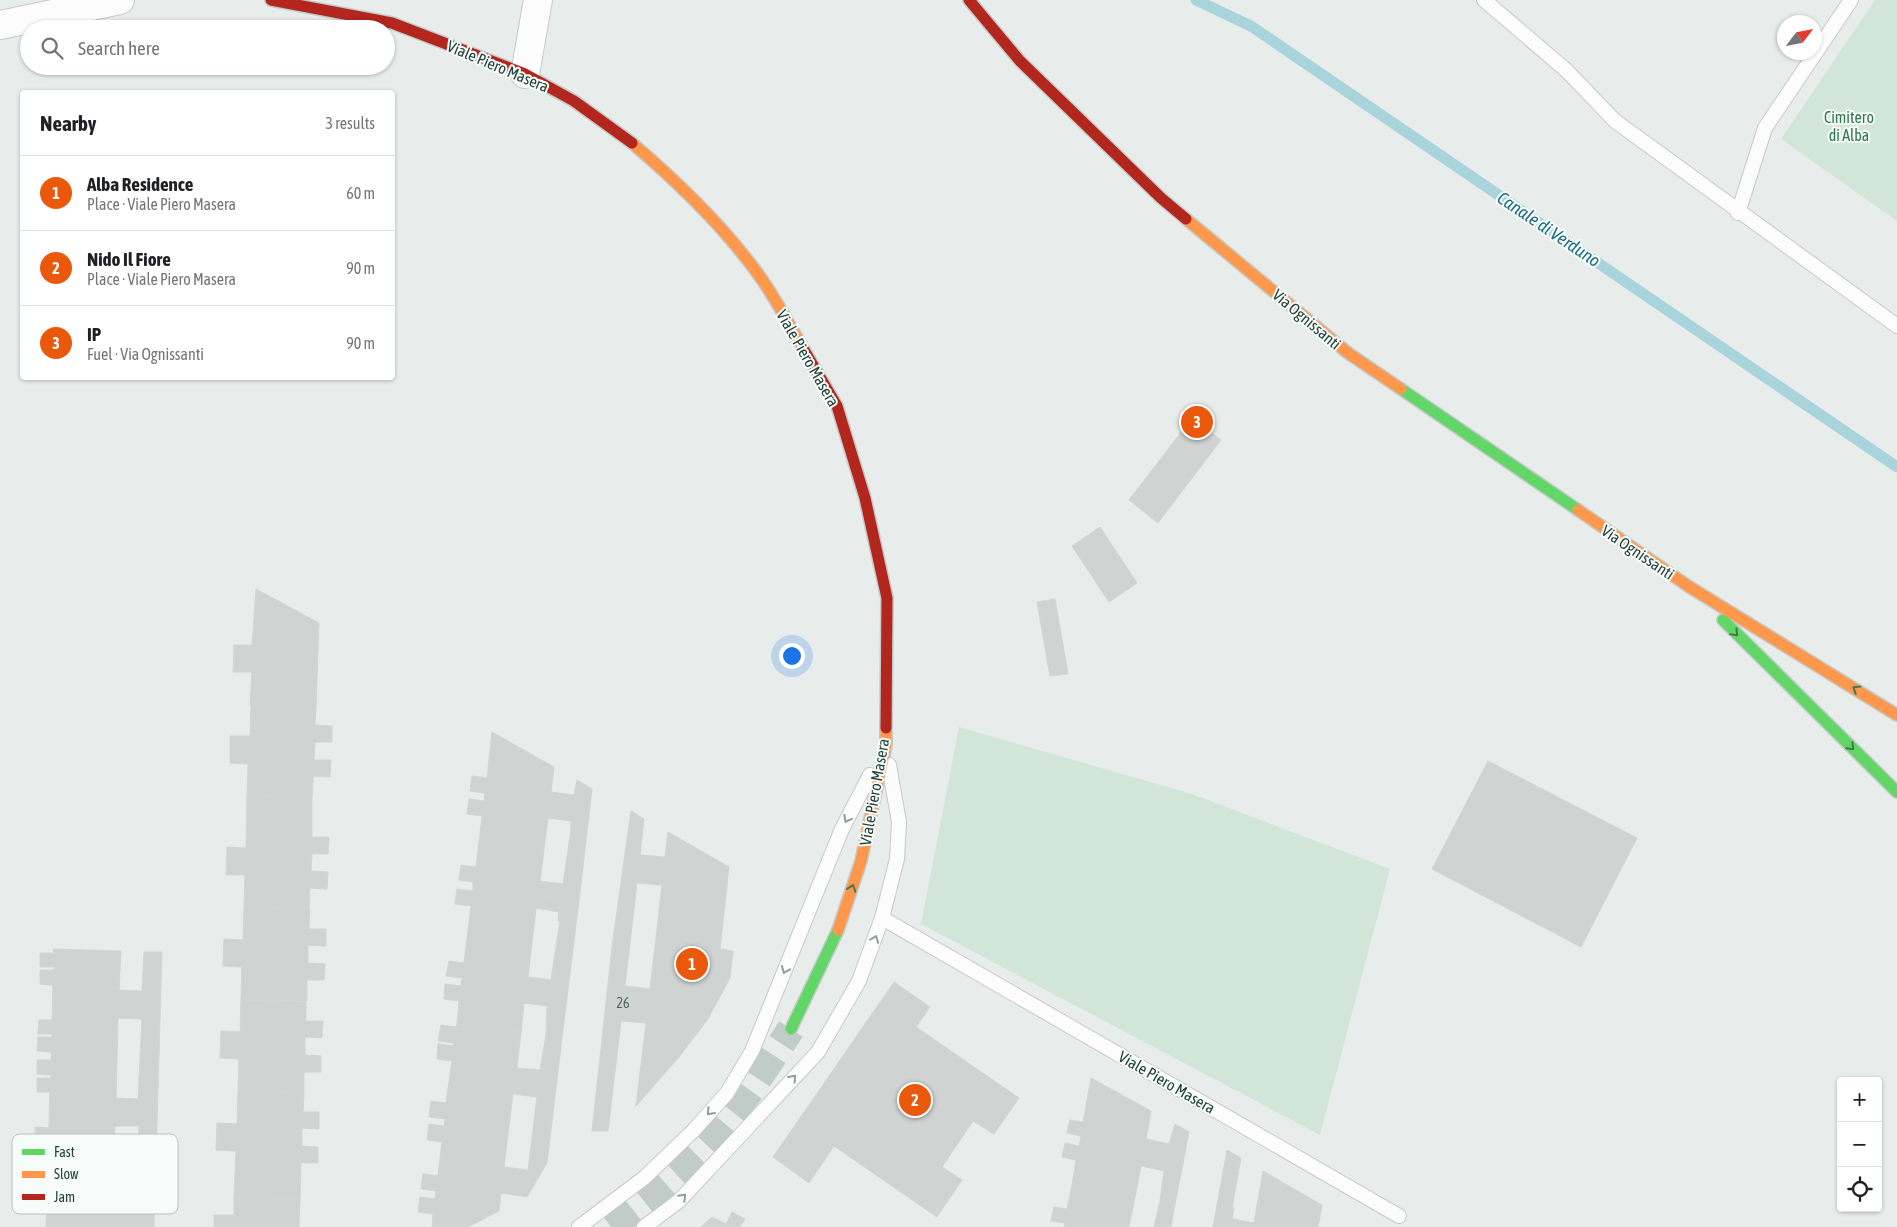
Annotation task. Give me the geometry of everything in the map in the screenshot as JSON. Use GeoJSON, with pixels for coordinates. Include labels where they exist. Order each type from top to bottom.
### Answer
{"type":"FeatureCollection","features":[{"type":"Feature","properties":{"kind":"main road","name":"Viale Piero Masera"},"geometry":{"type":"LineString","coordinates":[[271,0],[376,20]]}},
{"type":"Feature","properties":{"kind":"main road","name":"Via Ognissanti"},"geometry":{"type":"LineString","coordinates":[[969,0],[1020,61],[1161,198],[1348,353],[1688,586],[1897,715]]}},
{"type":"Feature","properties":{"kind":"main road","name":"Viale Piero Masera"},"geometry":{"type":"LineString","coordinates":[[395,24],[525,74],[574,101],[629,141],[681,186],[722,230],[763,281],[837,406],[865,498],[887,598],[886,745],[861,861],[837,932],[791,1029]]}},
{"type":"Feature","properties":{"kind":"main road","name":"Via Ognissanti"},"geometry":{"type":"LineString","coordinates":[[1688,586],[1897,792]]}},
{"type":"Feature","properties":{"kind":"street"},"geometry":{"type":"LineString","coordinates":[[0,24],[120,0]]}},
{"type":"Feature","properties":{"kind":"street"},"geometry":{"type":"LineString","coordinates":[[525,74],[538,0]]}},
{"type":"Feature","properties":{"kind":"lane"},"geometry":{"type":"LineString","coordinates":[[1484,0],[1566,70],[1615,122],[1897,326]]}},
{"type":"Feature","properties":{"kind":"lane"},"geometry":{"type":"LineString","coordinates":[[1738,212],[1765,128],[1851,0]]}},
{"type":"Feature","properties":{"kind":"lane"},"geometry":{"type":"LineString","coordinates":[[644,1227],[679,1201],[818,1052],[859,981],[882,918],[897,859],[899,822],[886,745]]}},
{"type":"Feature","properties":{"kind":"lane"},"geometry":{"type":"LineString","coordinates":[[579,1227],[644,1178],[693,1131],[727,1093],[752,1051],[842,829],[886,745]]}},
{"type":"Feature","properties":{"kind":"lane","name":"Viale Piero Masera"},"geometry":{"type":"LineString","coordinates":[[882,918],[1399,1216]]}},
{"type":"Feature","properties":{"kind":"green space","name":"Cimitero di Alba"},"geometry":{"type":"Polygon","coordinates":[[[1875,0],[1897,0],[1897,221],[1781,139],[1875,0]]]}},
{"type":"Feature","properties":{"kind":"green space"},"geometry":{"type":"Polygon","coordinates":[[[959,727],[1192,794],[1390,869],[1320,1135],[921,924],[959,727]]]}},
{"type":"Feature","properties":{"kind":"building"},"geometry":{"type":"Polygon","coordinates":[[[1192,418],[1221,440],[1158,523],[1129,500],[1192,418]]]}},
{"type":"Feature","properties":{"kind":"building"},"geometry":{"type":"Polygon","coordinates":[[[1100,527],[1137,583],[1109,602],[1072,546],[1100,527]]]}},
{"type":"Feature","properties":{"kind":"building"},"geometry":{"type":"Polygon","coordinates":[[[256,589],[319,623],[316,707],[250,705],[252,672],[233,672],[234,645],[252,645],[256,589]]]}},
{"type":"Feature","properties":{"kind":"building"},"geometry":{"type":"Polygon","coordinates":[[[1055,599],[1068,674],[1050,676],[1037,602],[1055,599]]]}},
{"type":"Feature","properties":{"kind":"building"},"geometry":{"type":"Polygon","coordinates":[[[251,704],[316,707],[315,725],[332,726],[332,742],[315,742],[314,760],[331,760],[330,777],[313,776],[312,799],[247,796],[248,764],[230,763],[230,736],[250,736],[251,704]]]}},
{"type":"Feature","properties":{"kind":"building"},"geometry":{"type":"Polygon","coordinates":[[[492,732],[554,767],[551,792],[574,795],[577,780],[592,789],[579,901],[473,887],[473,882],[459,880],[461,865],[476,867],[482,816],[467,814],[469,799],[484,801],[485,793],[470,791],[472,776],[487,778],[492,732]],[[548,818],[540,881],[563,884],[571,821],[548,818]]]}},
{"type":"Feature","properties":{"kind":"building"},"geometry":{"type":"Polygon","coordinates":[[[1488,761],[1637,838],[1581,947],[1432,869],[1488,761]]]}},
{"type":"Feature","properties":{"kind":"building"},"geometry":{"type":"Polygon","coordinates":[[[247,796],[312,799],[312,837],[329,837],[328,854],[312,854],[311,871],[328,872],[327,889],[310,888],[309,910],[244,908],[245,875],[226,875],[227,847],[246,848],[247,796]]]}},
{"type":"Feature","properties":{"kind":"building"},"geometry":{"type":"Polygon","coordinates":[[[631,811],[644,819],[640,855],[665,857],[668,832],[729,867],[720,949],[733,951],[730,978],[708,1019],[679,1057],[636,1106],[646,1023],[621,1021],[608,1131],[592,1131],[612,947],[631,811]],[[637,883],[625,986],[650,989],[662,885],[637,883]]]}},
{"type":"Feature","properties":{"kind":"building"},"geometry":{"type":"Polygon","coordinates":[[[473,887],[579,901],[562,1038],[546,1035],[547,1006],[524,1003],[521,1032],[457,1024],[459,1001],[444,999],[445,984],[461,986],[462,978],[446,976],[449,961],[464,963],[471,906],[455,904],[457,889],[473,891],[473,887]],[[536,908],[528,977],[551,980],[560,921],[558,921],[559,912],[536,908]]]}},
{"type":"Feature","properties":{"kind":"building"},"geometry":{"type":"Polygon","coordinates":[[[244,908],[310,910],[309,929],[326,929],[326,946],[308,945],[308,963],[325,964],[324,980],[307,980],[307,1001],[241,1000],[242,967],[223,966],[224,939],[243,940],[244,908]]]}},
{"type":"Feature","properties":{"kind":"building"},"geometry":{"type":"Polygon","coordinates":[[[53,949],[121,951],[119,990],[142,991],[144,952],[162,952],[157,1134],[139,1134],[139,1126],[115,1126],[115,1134],[35,1134],[35,1127],[49,1128],[50,1092],[37,1092],[37,1078],[51,1078],[50,1075],[37,1074],[37,1060],[51,1060],[51,1052],[37,1051],[38,1037],[52,1037],[52,1034],[38,1034],[39,1020],[52,1020],[53,985],[40,984],[40,970],[54,970],[54,967],[40,967],[40,953],[54,953],[53,949]],[[118,1018],[116,1098],[138,1099],[142,1019],[118,1018]]]}},
{"type":"Feature","properties":{"kind":"building"},"geometry":{"type":"Polygon","coordinates":[[[894,982],[930,1007],[916,1027],[1019,1098],[994,1134],[973,1121],[942,1167],[962,1180],[937,1217],[834,1146],[809,1183],[773,1157],[894,982]]]}},
{"type":"Feature","properties":{"kind":"building"},"geometry":{"type":"Polygon","coordinates":[[[241,1000],[306,1002],[306,1021],[323,1021],[322,1038],[305,1037],[305,1055],[321,1056],[321,1072],[304,1072],[304,1094],[238,1091],[239,1059],[220,1058],[221,1031],[240,1032],[241,1000]]]}},
{"type":"Feature","properties":{"kind":"building"},"geometry":{"type":"Polygon","coordinates":[[[457,1024],[521,1032],[517,1068],[540,1070],[546,1035],[562,1038],[547,1163],[527,1197],[501,1193],[499,1211],[468,1227],[432,1227],[433,1214],[418,1212],[420,1197],[435,1199],[436,1191],[421,1189],[423,1174],[438,1176],[442,1142],[427,1140],[429,1124],[444,1126],[445,1119],[429,1117],[431,1101],[446,1103],[452,1061],[437,1059],[438,1044],[454,1046],[454,1043],[438,1041],[441,1025],[456,1027],[457,1024]],[[513,1094],[504,1167],[528,1170],[537,1097],[513,1094]]]}},
{"type":"Feature","properties":{"kind":"building"},"geometry":{"type":"Polygon","coordinates":[[[1091,1078],[1151,1111],[1146,1139],[1169,1144],[1175,1124],[1189,1132],[1175,1204],[1160,1201],[1164,1171],[1141,1166],[1135,1197],[1072,1185],[1076,1160],[1062,1157],[1065,1143],[1079,1146],[1081,1136],[1067,1133],[1070,1120],[1083,1122],[1091,1078]]]}},
{"type":"Feature","properties":{"kind":"building"},"geometry":{"type":"Polygon","coordinates":[[[238,1091],[304,1094],[303,1112],[319,1112],[319,1129],[302,1128],[302,1146],[318,1147],[318,1163],[301,1163],[300,1200],[234,1198],[236,1151],[216,1150],[217,1123],[237,1124],[238,1091]]]}},
{"type":"Feature","properties":{"kind":"building"},"geometry":{"type":"Polygon","coordinates":[[[1227,1150],[1241,1158],[1232,1208],[1234,1208],[1232,1219],[1254,1223],[1263,1171],[1322,1205],[1318,1227],[1213,1227],[1227,1150]]]}},
{"type":"Feature","properties":{"kind":"building"},"geometry":{"type":"Polygon","coordinates":[[[1072,1185],[1135,1197],[1129,1227],[1064,1227],[1065,1223],[1051,1221],[1054,1207],[1067,1209],[1072,1185]]]}},
{"type":"Feature","properties":{"kind":"building"},"geometry":{"type":"Polygon","coordinates":[[[234,1198],[300,1200],[299,1227],[214,1227],[214,1215],[234,1215],[234,1198]]]}},
{"type":"Feature","properties":{"kind":"building"},"geometry":{"type":"Polygon","coordinates":[[[1160,1201],[1175,1204],[1171,1227],[1154,1227],[1160,1201]]]}},
{"type":"Feature","properties":{"kind":"building"},"geometry":{"type":"Polygon","coordinates":[[[732,1212],[745,1219],[740,1227],[701,1227],[712,1217],[726,1224],[732,1212]]]}},
{"type":"Feature","properties":{"kind":"building"},"geometry":{"type":"Polygon","coordinates":[[[46,1214],[154,1214],[154,1227],[46,1227],[46,1214]]]}},
{"type":"Feature","properties":{"kind":"waterway","name":"Canale di Verduno"},"geometry":{"type":"LineString","coordinates":[[1196,0],[1251,26],[1897,467]]}},
{"type":"Feature","properties":{"kind":"tunnel"},"geometry":{"type":"LineString","coordinates":[[611,1227],[679,1172],[710,1140],[745,1098],[791,1029]]}},
{"type":"Feature","properties":{"kind":"traffic: fast"},"geometry":{"type":"LineString","coordinates":[[1401,389],[1578,510]]}},
{"type":"Feature","properties":{"kind":"traffic: fast"},"geometry":{"type":"LineString","coordinates":[[1723,620],[1897,792]]}},
{"type":"Feature","properties":{"kind":"traffic: fast"},"geometry":{"type":"LineString","coordinates":[[791,1029],[838,930]]}},
{"type":"Feature","properties":{"kind":"traffic: slow"},"geometry":{"type":"LineString","coordinates":[[632,143],[685,191],[734,243],[769,289],[804,350]]}},
{"type":"Feature","properties":{"kind":"traffic: slow"},"geometry":{"type":"LineString","coordinates":[[1186,219],[1348,353],[1401,389]]}},
{"type":"Feature","properties":{"kind":"traffic: slow"},"geometry":{"type":"LineString","coordinates":[[1578,510],[1688,586],[1897,715]]}},
{"type":"Feature","properties":{"kind":"traffic: slow"},"geometry":{"type":"LineString","coordinates":[[838,930],[861,861],[886,745],[886,728]]}},
{"type":"Feature","properties":{"kind":"traffic: jam"},"geometry":{"type":"LineString","coordinates":[[271,0],[376,20]]}},
{"type":"Feature","properties":{"kind":"traffic: jam"},"geometry":{"type":"LineString","coordinates":[[969,0],[1020,61],[1161,198],[1186,219]]}},
{"type":"Feature","properties":{"kind":"traffic: jam"},"geometry":{"type":"LineString","coordinates":[[395,24],[525,74],[574,101],[632,143]]}},
{"type":"Feature","properties":{"kind":"traffic: jam"},"geometry":{"type":"LineString","coordinates":[[804,350],[837,406],[865,498],[887,598],[886,728]]}},
{"type":"Feature","properties":{"kind":"place","name":"IP"},"geometry":{"type":"Point","coordinates":[1197,422]}},
{"type":"Feature","properties":{"kind":"place","name":"Alba Residence"},"geometry":{"type":"Point","coordinates":[692,964]}},
{"type":"Feature","properties":{"kind":"place","name":"Nido Il Fiore"},"geometry":{"type":"Point","coordinates":[915,1100]}}]}
